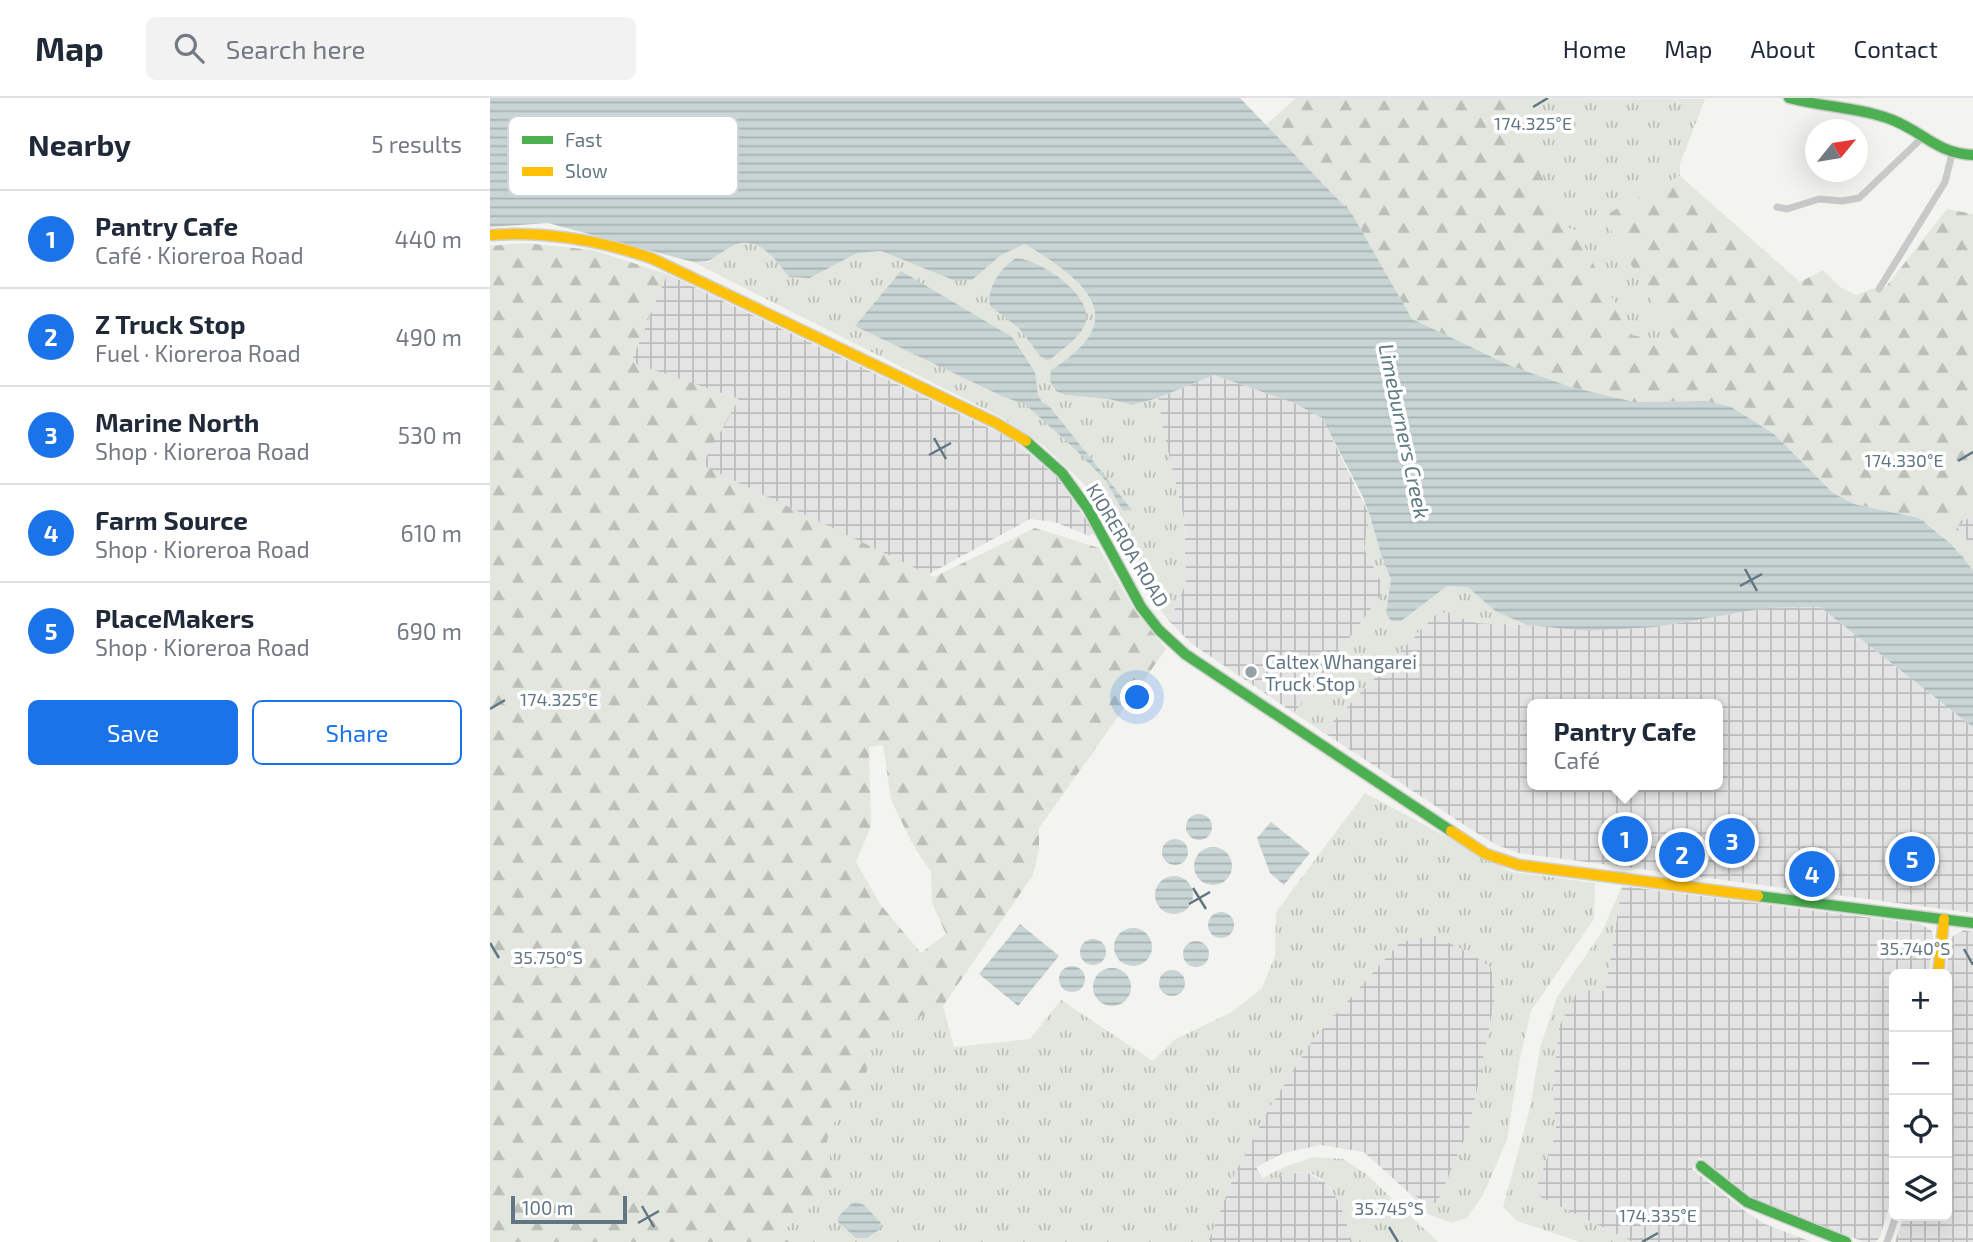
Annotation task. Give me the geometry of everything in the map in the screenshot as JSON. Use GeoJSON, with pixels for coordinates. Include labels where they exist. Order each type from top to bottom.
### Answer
{"type":"FeatureCollection","features":[{"type":"Feature","properties":{"kind":"main road"},"geometry":{"type":"LineString","coordinates":[[1789,98],[1894,120],[1940,150],[1952,154],[1973,155]]}},
{"type":"Feature","properties":{"kind":"main road","name":"KIOREROA ROAD"},"geometry":{"type":"LineString","coordinates":[[490,235],[522,232],[576,237],[651,258],[996,422],[1022,438],[1051,462],[1076,491],[1141,607],[1179,649],[1486,854],[1518,865],[1973,923]]}},
{"type":"Feature","properties":{"kind":"main road"},"geometry":{"type":"LineString","coordinates":[[1939,969],[1944,919]]}},
{"type":"Feature","properties":{"kind":"main road"},"geometry":{"type":"LineString","coordinates":[[1701,1166],[1747,1202],[1846,1242]]}},
{"type":"Feature","properties":{"kind":"street"},"geometry":{"type":"LineString","coordinates":[[1777,207],[1787,209],[1819,199],[1842,201],[1859,198],[1923,137]]}},
{"type":"Feature","properties":{"kind":"street"},"geometry":{"type":"LineString","coordinates":[[1879,289],[1945,182],[1952,154]]}},
{"type":"Feature","properties":{"kind":"street"},"geometry":{"type":"LineString","coordinates":[[1887,1242],[1894,1221]]}},
{"type":"Feature","properties":{"kind":"shaded area"},"geometry":{"type":"Polygon","coordinates":[[[667,274],[1010,438],[1057,477],[1095,533],[1089,536],[1055,522],[1030,519],[927,575],[701,465],[631,362],[667,274]]]}},
{"type":"Feature","properties":{"kind":"shaded area"},"geometry":{"type":"Polygon","coordinates":[[[1214,375],[1294,403],[1322,418],[1370,516],[1364,548],[1385,590],[1294,713],[1192,644],[1169,621],[1186,583],[1184,519],[1158,398],[1214,375]]]}},
{"type":"Feature","properties":{"kind":"shaded area"},"geometry":{"type":"Polygon","coordinates":[[[1973,514],[1973,548],[1957,527],[1973,514]]]}},
{"type":"Feature","properties":{"kind":"shaded area"},"geometry":{"type":"Polygon","coordinates":[[[1820,607],[1973,727],[1973,913],[1518,853],[1495,844],[1472,830],[1323,732],[1439,611],[1477,623],[1588,631],[1656,627],[1766,608],[1820,607]]]}},
{"type":"Feature","properties":{"kind":"shaded area"},"geometry":{"type":"Polygon","coordinates":[[[1622,886],[1920,924],[1932,931],[1930,969],[1889,969],[1889,1207],[1876,1242],[1865,1242],[1776,1210],[1751,1197],[1700,1157],[1692,1169],[1745,1211],[1765,1224],[1812,1242],[1633,1242],[1534,1194],[1556,1133],[1553,1085],[1559,1026],[1578,989],[1605,991],[1622,886]]]}},
{"type":"Feature","properties":{"kind":"shaded area"},"geometry":{"type":"Polygon","coordinates":[[[1964,930],[1973,932],[1973,1242],[1895,1242],[1902,1221],[1952,1221],[1952,969],[1947,969],[1953,936],[1964,930]]]}},
{"type":"Feature","properties":{"kind":"shaded area"},"geometry":{"type":"Polygon","coordinates":[[[1433,935],[1472,954],[1491,968],[1496,994],[1470,1126],[1438,1202],[1431,1205],[1409,1193],[1364,1152],[1320,1145],[1284,1153],[1256,1167],[1265,1182],[1286,1174],[1306,1172],[1325,1183],[1341,1204],[1352,1242],[1208,1242],[1234,1175],[1270,1106],[1311,1042],[1400,942],[1433,935]]]}},
{"type":"Feature","properties":{"kind":"green space"},"geometry":{"type":"Polygon","coordinates":[[[1296,98],[1513,98],[1524,137],[1565,227],[1575,230],[1632,335],[1677,344],[1603,216],[1680,176],[1800,282],[1823,270],[1840,287],[1856,295],[1871,289],[1885,288],[1947,209],[1973,214],[1973,514],[1957,527],[1973,548],[1973,570],[1952,545],[1919,518],[1854,504],[1833,493],[1774,434],[1707,401],[1634,402],[1571,387],[1511,366],[1412,319],[1352,214],[1266,125],[1296,98]]]}},
{"type":"Feature","properties":{"kind":"green space"},"geometry":{"type":"Polygon","coordinates":[[[1513,98],[1705,99],[1680,164],[1680,176],[1603,216],[1678,344],[1632,335],[1575,230],[1565,227],[1524,137],[1513,98]]]}},
{"type":"Feature","properties":{"kind":"green space"},"geometry":{"type":"Polygon","coordinates":[[[748,242],[770,252],[790,277],[810,278],[857,253],[881,251],[956,280],[972,280],[1001,255],[1025,244],[1066,271],[1082,286],[1092,301],[1096,316],[1091,333],[1076,351],[1051,370],[1065,395],[1109,399],[1132,405],[1158,398],[1184,519],[1186,583],[1169,621],[1141,585],[1084,484],[1043,445],[1001,417],[693,262],[709,262],[730,246],[748,242]]]}},
{"type":"Feature","properties":{"kind":"green space"},"geometry":{"type":"Polygon","coordinates":[[[524,243],[593,250],[667,274],[631,362],[739,399],[702,465],[934,577],[1035,528],[1099,548],[1135,611],[1166,649],[1039,828],[1039,850],[1033,875],[943,1006],[873,1039],[864,1085],[833,1124],[827,1141],[833,1178],[817,1202],[780,1233],[789,1242],[490,1242],[490,246],[524,243]],[[883,745],[869,747],[871,826],[856,862],[880,904],[921,953],[946,934],[932,903],[931,872],[913,845],[891,800],[883,745]]]}},
{"type":"Feature","properties":{"kind":"green space"},"geometry":{"type":"Polygon","coordinates":[[[1370,516],[1391,579],[1386,613],[1435,594],[1447,586],[1468,587],[1495,611],[1527,625],[1477,623],[1439,611],[1323,732],[1294,713],[1385,590],[1364,548],[1370,516]]]}},
{"type":"Feature","properties":{"kind":"green space"},"geometry":{"type":"Polygon","coordinates":[[[1365,793],[1512,872],[1595,883],[1594,919],[1531,1011],[1519,1063],[1507,1140],[1483,1195],[1467,1218],[1451,1223],[1428,1214],[1409,1193],[1431,1205],[1438,1201],[1470,1126],[1496,994],[1491,968],[1472,954],[1433,935],[1400,942],[1311,1042],[1270,1107],[1234,1175],[1208,1242],[789,1242],[780,1233],[817,1202],[833,1178],[827,1141],[833,1124],[864,1085],[873,1039],[943,1006],[954,1047],[1030,1039],[1061,1000],[1153,1061],[1174,1040],[1232,1012],[1262,988],[1275,956],[1276,912],[1365,793]]]}},
{"type":"Feature","properties":{"kind":"green space"},"geometry":{"type":"Polygon","coordinates":[[[1622,886],[1605,991],[1578,990],[1559,1026],[1553,1085],[1556,1133],[1534,1194],[1633,1242],[1580,1242],[1517,1221],[1503,1207],[1530,1108],[1540,1048],[1557,997],[1602,932],[1622,886]]]}},
{"type":"Feature","properties":{"kind":"green space"},"geometry":{"type":"Polygon","coordinates":[[[1314,1157],[1343,1159],[1365,1173],[1438,1242],[1352,1242],[1337,1199],[1323,1181],[1303,1172],[1288,1174],[1265,1183],[1262,1178],[1314,1157]]]}},
{"type":"Feature","properties":{"kind":"water","name":"Limeburners Creek"},"geometry":{"type":"Polygon","coordinates":[[[490,98],[1240,98],[1352,214],[1412,319],[1511,366],[1571,387],[1634,402],[1707,401],[1731,407],[1774,434],[1833,493],[1854,504],[1919,518],[1952,545],[1973,570],[1973,727],[1820,607],[1766,608],[1656,627],[1588,631],[1527,625],[1495,611],[1468,587],[1447,586],[1401,621],[1391,621],[1386,613],[1391,579],[1370,516],[1322,418],[1294,403],[1214,375],[1158,398],[1132,405],[1109,399],[1065,395],[1056,391],[1050,381],[1051,370],[1076,351],[1091,333],[1095,317],[1092,301],[1066,272],[1025,244],[1001,255],[972,280],[956,281],[881,251],[857,253],[810,278],[789,277],[771,255],[755,244],[737,244],[709,261],[693,262],[548,223],[490,227],[490,98]]]}},
{"type":"Feature","properties":{"kind":"water"},"geometry":{"type":"Polygon","coordinates":[[[1016,258],[1038,265],[1063,281],[1082,302],[1086,313],[1085,324],[1079,334],[1051,359],[1040,356],[1019,328],[990,306],[990,292],[996,279],[1005,266],[1016,258]]]}},
{"type":"Feature","properties":{"kind":"water"},"geometry":{"type":"Polygon","coordinates":[[[901,271],[1012,337],[1035,372],[1038,395],[1042,402],[1049,406],[1132,510],[1123,511],[1106,481],[1026,405],[855,326],[901,271]]]}},
{"type":"Feature","properties":{"kind":"water"},"geometry":{"type":"Polygon","coordinates":[[[1199,814],[1208,818],[1212,827],[1208,836],[1199,840],[1190,836],[1186,827],[1190,818],[1199,814]]]}},
{"type":"Feature","properties":{"kind":"water"},"geometry":{"type":"Polygon","coordinates":[[[1271,822],[1310,853],[1284,885],[1270,873],[1257,838],[1271,822]]]}},
{"type":"Feature","properties":{"kind":"water"},"geometry":{"type":"Polygon","coordinates":[[[1175,839],[1184,843],[1188,852],[1184,861],[1175,865],[1166,861],[1162,852],[1166,843],[1175,839]]]}},
{"type":"Feature","properties":{"kind":"water"},"geometry":{"type":"Polygon","coordinates":[[[1213,847],[1226,853],[1232,866],[1226,879],[1213,885],[1200,879],[1194,866],[1200,853],[1213,847]]]}},
{"type":"Feature","properties":{"kind":"water"},"geometry":{"type":"Polygon","coordinates":[[[1174,876],[1187,882],[1193,895],[1187,908],[1174,914],[1161,908],[1155,895],[1161,882],[1174,876]]]}},
{"type":"Feature","properties":{"kind":"water"},"geometry":{"type":"Polygon","coordinates":[[[1221,912],[1230,916],[1234,925],[1230,934],[1221,938],[1212,934],[1208,925],[1212,916],[1221,912]]]}},
{"type":"Feature","properties":{"kind":"water"},"geometry":{"type":"Polygon","coordinates":[[[1020,924],[1059,956],[1018,1006],[979,974],[1020,924]]]}},
{"type":"Feature","properties":{"kind":"water"},"geometry":{"type":"Polygon","coordinates":[[[1133,928],[1146,934],[1152,947],[1146,960],[1133,966],[1120,960],[1114,947],[1120,934],[1133,928]]]}},
{"type":"Feature","properties":{"kind":"water"},"geometry":{"type":"Polygon","coordinates":[[[1093,939],[1102,943],[1106,952],[1102,961],[1093,965],[1084,961],[1080,952],[1084,943],[1093,939]]]}},
{"type":"Feature","properties":{"kind":"water"},"geometry":{"type":"Polygon","coordinates":[[[1196,941],[1205,945],[1209,954],[1205,963],[1196,967],[1187,963],[1183,954],[1187,945],[1196,941]]]}},
{"type":"Feature","properties":{"kind":"water"},"geometry":{"type":"Polygon","coordinates":[[[1072,966],[1081,970],[1085,979],[1081,988],[1072,992],[1063,988],[1059,979],[1063,970],[1072,966]]]}},
{"type":"Feature","properties":{"kind":"water"},"geometry":{"type":"Polygon","coordinates":[[[1112,968],[1125,974],[1131,987],[1125,1000],[1112,1006],[1099,1000],[1093,987],[1099,974],[1112,968]]]}},
{"type":"Feature","properties":{"kind":"water"},"geometry":{"type":"Polygon","coordinates":[[[1172,970],[1181,974],[1185,983],[1181,992],[1172,996],[1163,992],[1159,983],[1163,974],[1172,970]]]}},
{"type":"Feature","properties":{"kind":"water"},"geometry":{"type":"Polygon","coordinates":[[[856,1202],[864,1205],[881,1223],[880,1229],[867,1238],[856,1238],[838,1222],[838,1217],[856,1202]]]}},
{"type":"Feature","properties":{"kind":"traffic: fast"},"geometry":{"type":"LineString","coordinates":[[1789,98],[1878,115],[1901,124],[1939,146],[1973,155]]}},
{"type":"Feature","properties":{"kind":"traffic: fast"},"geometry":{"type":"LineString","coordinates":[[1026,441],[1062,473],[1088,509],[1141,607],[1159,630],[1185,654],[1451,831]]}},
{"type":"Feature","properties":{"kind":"traffic: fast"},"geometry":{"type":"LineString","coordinates":[[1758,896],[1973,923]]}},
{"type":"Feature","properties":{"kind":"traffic: fast"},"geometry":{"type":"LineString","coordinates":[[1701,1166],[1747,1202],[1846,1242]]}},
{"type":"Feature","properties":{"kind":"traffic: slow"},"geometry":{"type":"LineString","coordinates":[[490,235],[531,234],[572,238],[651,258],[996,423],[1026,441]]}},
{"type":"Feature","properties":{"kind":"traffic: slow"},"geometry":{"type":"LineString","coordinates":[[1451,831],[1486,854],[1519,865],[1758,896]]}},
{"type":"Feature","properties":{"kind":"traffic: slow"},"geometry":{"type":"LineString","coordinates":[[1939,969],[1944,919]]}},
{"type":"Feature","properties":{"kind":"place","name":"Caltex Whangarei Truck Stop"},"geometry":{"type":"Point","coordinates":[1251,672]}},
{"type":"Feature","properties":{"kind":"place","name":"Pantry Cafe"},"geometry":{"type":"Point","coordinates":[1625,839]}},
{"type":"Feature","properties":{"kind":"place","name":"Marine North"},"geometry":{"type":"Point","coordinates":[1732,841]}},
{"type":"Feature","properties":{"kind":"place","name":"Z Truck Stop"},"geometry":{"type":"Point","coordinates":[1682,855]}},
{"type":"Feature","properties":{"kind":"place","name":"PlaceMakers"},"geometry":{"type":"Point","coordinates":[1912,859]}},
{"type":"Feature","properties":{"kind":"place","name":"Farm Source"},"geometry":{"type":"Point","coordinates":[1812,874]}}]}
